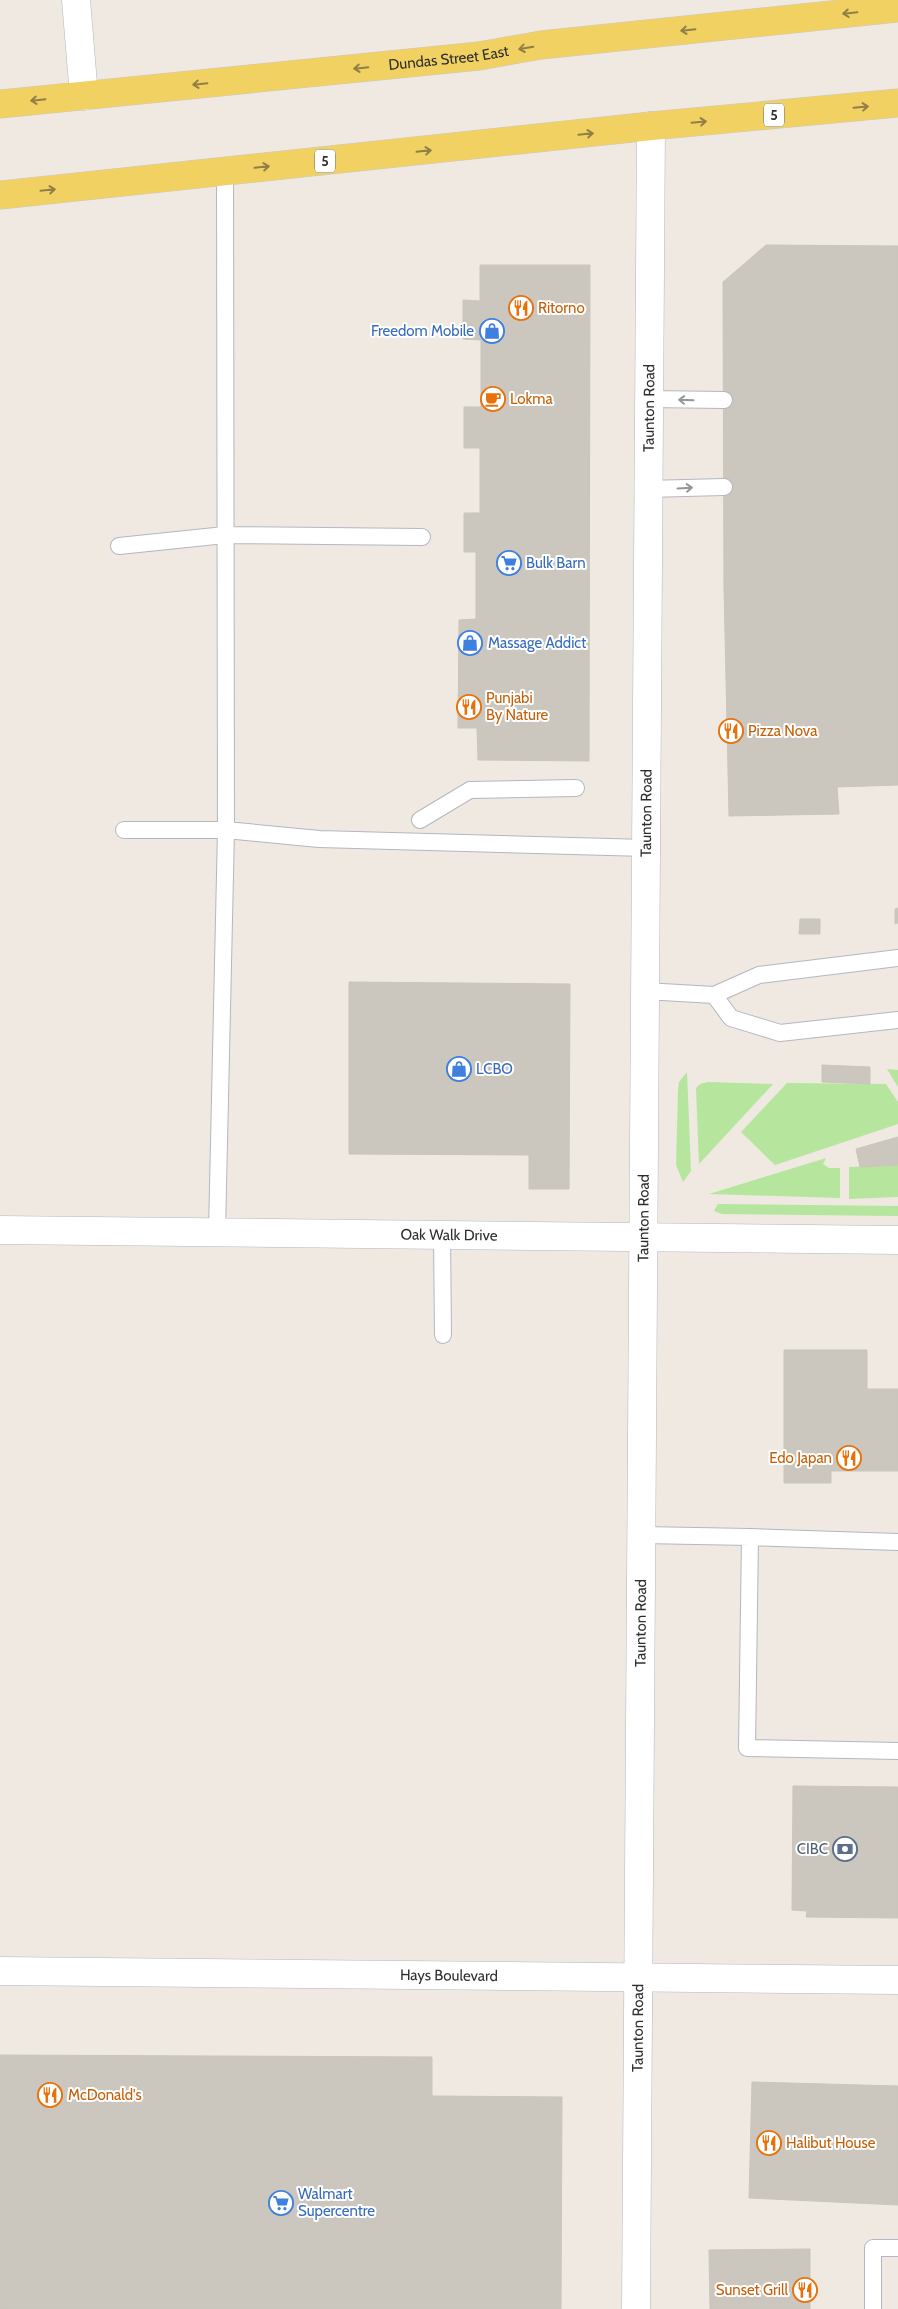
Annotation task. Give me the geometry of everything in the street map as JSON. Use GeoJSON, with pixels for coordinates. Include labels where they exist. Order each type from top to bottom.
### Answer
{"type":"FeatureCollection","features":[{"type":"Feature","properties":{"kind":"main road","name":"Dundas Street East"},"geometry":{"type":"LineString","coordinates":[[0,104],[480,56],[542,45],[898,8]]}},
{"type":"Feature","properties":{"kind":"main road","name":"5"},"geometry":{"type":"LineString","coordinates":[[0,195],[651,126],[898,103]]}},
{"type":"Feature","properties":{"kind":"street"},"geometry":{"type":"LineString","coordinates":[[76,0],[84,96]]}},
{"type":"Feature","properties":{"kind":"street","name":"Taunton Road"},"geometry":{"type":"LineString","coordinates":[[636,2309],[647,489],[651,126]]}},
{"type":"Feature","properties":{"kind":"street","name":"Oak Walk Drive"},"geometry":{"type":"LineString","coordinates":[[0,1230],[898,1240]]}},
{"type":"Feature","properties":{"kind":"street","name":"Hays Boulevard"},"geometry":{"type":"LineString","coordinates":[[0,1972],[898,1980]]}},
{"type":"Feature","properties":{"kind":"lane"},"geometry":{"type":"LineString","coordinates":[[217,1232],[226,830],[225,171]]}},
{"type":"Feature","properties":{"kind":"lane"},"geometry":{"type":"LineString","coordinates":[[649,399],[724,400]]}},
{"type":"Feature","properties":{"kind":"lane"},"geometry":{"type":"LineString","coordinates":[[647,489],[724,487]]}},
{"type":"Feature","properties":{"kind":"lane"},"geometry":{"type":"LineString","coordinates":[[119,546],[225,535],[422,537]]}},
{"type":"Feature","properties":{"kind":"lane"},"geometry":{"type":"LineString","coordinates":[[420,820],[470,790],[576,788]]}},
{"type":"Feature","properties":{"kind":"lane"},"geometry":{"type":"LineString","coordinates":[[124,830],[226,830],[319,839],[646,848]]}},
{"type":"Feature","properties":{"kind":"lane"},"geometry":{"type":"LineString","coordinates":[[645,991],[714,995],[759,975],[898,958]]}},
{"type":"Feature","properties":{"kind":"lane"},"geometry":{"type":"LineString","coordinates":[[714,995],[731,1018],[780,1033],[898,1020]]}},
{"type":"Feature","properties":{"kind":"lane"},"geometry":{"type":"LineString","coordinates":[[442,1234],[443,1335]]}},
{"type":"Feature","properties":{"kind":"lane"},"geometry":{"type":"LineString","coordinates":[[642,1535],[750,1536],[898,1542]]}},
{"type":"Feature","properties":{"kind":"lane"},"geometry":{"type":"LineString","coordinates":[[750,1536],[748,1748],[898,1751]]}},
{"type":"Feature","properties":{"kind":"lane"},"geometry":{"type":"LineString","coordinates":[[873,2309],[873,2248],[898,2248]]}},
{"type":"Feature","properties":{"kind":"green space"},"geometry":{"type":"Polygon","coordinates":[[[887,1069],[898,1070],[898,1087],[887,1069]]]}},
{"type":"Feature","properties":{"kind":"green space"},"geometry":{"type":"Polygon","coordinates":[[[687,1072],[691,1171],[683,1182],[676,1165],[678,1091],[679,1082],[687,1072]]]}},
{"type":"Feature","properties":{"kind":"green space"},"geometry":{"type":"Polygon","coordinates":[[[708,1082],[773,1084],[699,1164],[696,1088],[700,1084],[708,1082]]]}},
{"type":"Feature","properties":{"kind":"green space"},"geometry":{"type":"Polygon","coordinates":[[[787,1083],[886,1084],[898,1102],[898,1124],[775,1165],[741,1132],[787,1083]]]}},
{"type":"Feature","properties":{"kind":"green space"},"geometry":{"type":"Polygon","coordinates":[[[826,1158],[823,1164],[829,1168],[840,1168],[840,1198],[709,1194],[826,1158]]]}},
{"type":"Feature","properties":{"kind":"green space"},"geometry":{"type":"Polygon","coordinates":[[[898,1165],[898,1197],[849,1199],[849,1167],[898,1165]]]}},
{"type":"Feature","properties":{"kind":"green space"},"geometry":{"type":"Polygon","coordinates":[[[718,1204],[898,1206],[898,1216],[722,1214],[714,1211],[718,1204]]]}},
{"type":"Feature","properties":{"kind":"building"},"geometry":{"type":"Polygon","coordinates":[[[766,245],[898,246],[898,785],[837,787],[839,814],[729,816],[724,589],[723,282],[766,245]]]}},
{"type":"Feature","properties":{"kind":"building"},"geometry":{"type":"Polygon","coordinates":[[[480,265],[590,265],[589,761],[478,760],[477,728],[458,728],[459,620],[476,619],[476,552],[464,552],[464,513],[480,513],[480,448],[464,448],[464,407],[481,407],[481,340],[463,339],[463,300],[480,301],[480,265]]]}},
{"type":"Feature","properties":{"kind":"building"},"geometry":{"type":"Polygon","coordinates":[[[898,908],[898,923],[895,924],[895,909],[898,908]]]}},
{"type":"Feature","properties":{"kind":"building"},"geometry":{"type":"Polygon","coordinates":[[[800,919],[820,919],[820,934],[799,934],[800,919]]]}},
{"type":"Feature","properties":{"kind":"building","name":"LCBO"},"geometry":{"type":"Polygon","coordinates":[[[349,982],[570,984],[569,1189],[529,1189],[529,1155],[349,1154],[349,982]]]}},
{"type":"Feature","properties":{"kind":"building"},"geometry":{"type":"Polygon","coordinates":[[[822,1065],[870,1067],[870,1084],[822,1082],[822,1065]]]}},
{"type":"Feature","properties":{"kind":"building"},"geometry":{"type":"Polygon","coordinates":[[[898,1137],[898,1165],[860,1167],[856,1149],[898,1137]]]}},
{"type":"Feature","properties":{"kind":"building"},"geometry":{"type":"Polygon","coordinates":[[[784,1350],[867,1350],[867,1389],[898,1389],[898,1471],[831,1471],[831,1483],[784,1483],[784,1350]]]}},
{"type":"Feature","properties":{"kind":"building","name":"CIBC"},"geometry":{"type":"Polygon","coordinates":[[[793,1786],[898,1787],[898,1918],[806,1917],[807,1911],[792,1910],[793,1786]]]}},
{"type":"Feature","properties":{"kind":"building","name":"Walmart Supercentre"},"geometry":{"type":"Polygon","coordinates":[[[0,2055],[432,2057],[432,2096],[562,2097],[561,2309],[0,2309],[0,2055]]]}},
{"type":"Feature","properties":{"kind":"building"},"geometry":{"type":"Polygon","coordinates":[[[752,2082],[898,2086],[898,2205],[749,2198],[752,2082]]]}},
{"type":"Feature","properties":{"kind":"building"},"geometry":{"type":"Polygon","coordinates":[[[810,2249],[810,2309],[710,2309],[709,2250],[810,2249]]]}},
{"type":"Feature","properties":{"kind":"place","name":"Ritorno"},"geometry":{"type":"Point","coordinates":[521,308]}},
{"type":"Feature","properties":{"kind":"place","name":"Freedom Mobile"},"geometry":{"type":"Point","coordinates":[492,331]}},
{"type":"Feature","properties":{"kind":"place","name":"Lokma"},"geometry":{"type":"Point","coordinates":[493,399]}},
{"type":"Feature","properties":{"kind":"place","name":"Bulk Barn"},"geometry":{"type":"Point","coordinates":[509,563]}},
{"type":"Feature","properties":{"kind":"place","name":"Massage Addict"},"geometry":{"type":"Point","coordinates":[470,643]}},
{"type":"Feature","properties":{"kind":"place","name":"Punjabi By Nature"},"geometry":{"type":"Point","coordinates":[469,707]}},
{"type":"Feature","properties":{"kind":"place","name":"Pizza Nova"},"geometry":{"type":"Point","coordinates":[731,731]}},
{"type":"Feature","properties":{"kind":"place","name":"LCBO"},"geometry":{"type":"Point","coordinates":[459,1069]}},
{"type":"Feature","properties":{"kind":"place","name":"Edo Japan"},"geometry":{"type":"Point","coordinates":[849,1458]}},
{"type":"Feature","properties":{"kind":"place","name":"CIBC"},"geometry":{"type":"Point","coordinates":[845,1849]}},
{"type":"Feature","properties":{"kind":"place","name":"McDonald's"},"geometry":{"type":"Point","coordinates":[50,2095]}},
{"type":"Feature","properties":{"kind":"place","name":"Halibut House"},"geometry":{"type":"Point","coordinates":[769,2143]}},
{"type":"Feature","properties":{"kind":"place","name":"Walmart Supercentre"},"geometry":{"type":"Point","coordinates":[281,2203]}},
{"type":"Feature","properties":{"kind":"place","name":"Sunset Grill"},"geometry":{"type":"Point","coordinates":[805,2290]}}]}
